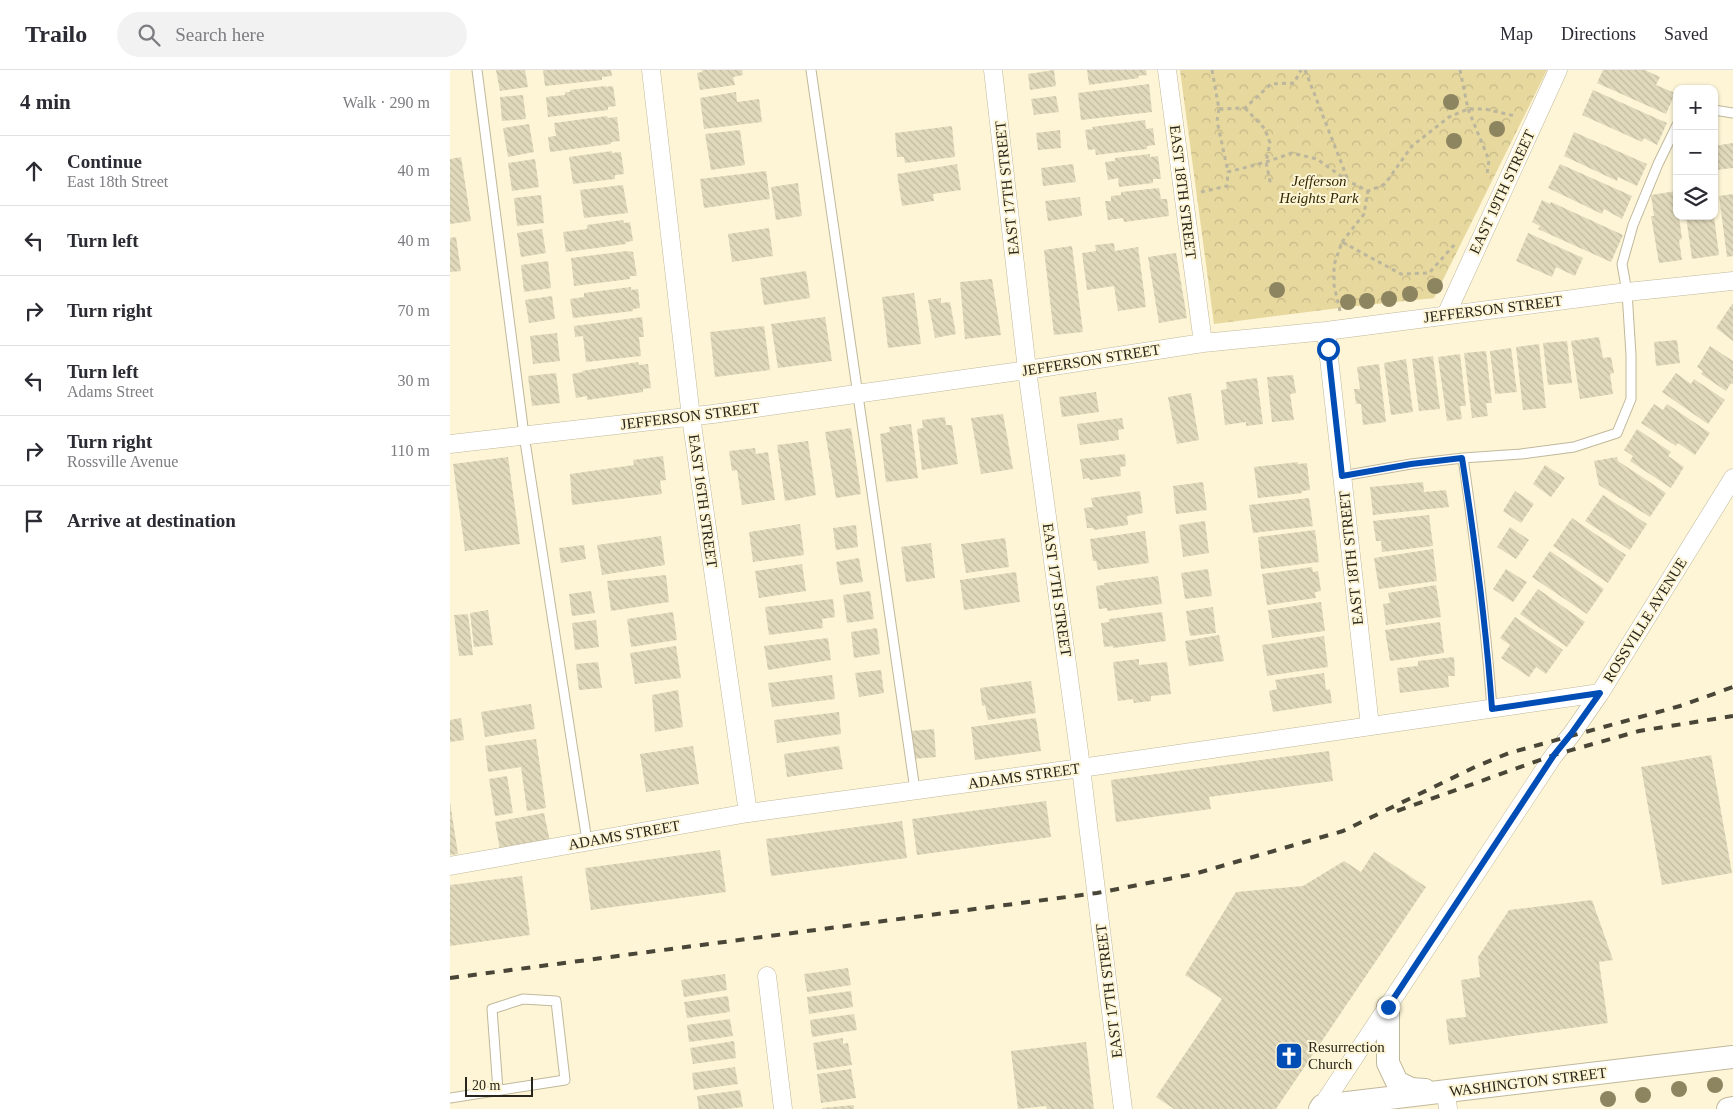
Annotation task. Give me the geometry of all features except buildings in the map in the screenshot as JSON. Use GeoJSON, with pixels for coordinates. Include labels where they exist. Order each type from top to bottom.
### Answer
{"type":"FeatureCollection","features":[{"type":"Feature","properties":{"kind":"street","name":"EAST 16TH STREET"},"geometry":{"type":"LineString","coordinates":[[651,70],[691,417],[748,813]]}},
{"type":"Feature","properties":{"kind":"street","name":"EAST 17TH STREET"},"geometry":{"type":"LineString","coordinates":[[993,70],[1027,370],[1081,768],[1123,1109]]}},
{"type":"Feature","properties":{"kind":"street","name":"EAST 18TH STREET"},"geometry":{"type":"LineString","coordinates":[[1167,70],[1203,343]]}},
{"type":"Feature","properties":{"kind":"street","name":"EAST 19TH STREET"},"geometry":{"type":"LineString","coordinates":[[1446,315],[1558,70]]}},
{"type":"Feature","properties":{"kind":"street","name":"JEFFERSON STREET"},"geometry":{"type":"LineString","coordinates":[[450,444],[691,417],[1027,370],[1203,343],[1334,330],[1627,292],[1733,281]]}},
{"type":"Feature","properties":{"kind":"street","name":"EAST 18TH STREET"},"geometry":{"type":"LineString","coordinates":[[1334,330],[1342,476],[1370,726]]}},
{"type":"Feature","properties":{"kind":"street","name":"ROSSVILLE AVENUE"},"geometry":{"type":"LineString","coordinates":[[1321,1108],[1554,755],[1600,693],[1733,478]]}},
{"type":"Feature","properties":{"kind":"street","name":"ADAMS STREET"},"geometry":{"type":"LineString","coordinates":[[450,866],[748,813],[1081,768],[1600,693]]}},
{"type":"Feature","properties":{"kind":"street"},"geometry":{"type":"LineString","coordinates":[[767,976],[783,1109]]}},
{"type":"Feature","properties":{"kind":"street"},"geometry":{"type":"LineString","coordinates":[[1388,1007],[1388,1063],[1397,1082],[1411,1089],[1447,1101]]}},
{"type":"Feature","properties":{"kind":"street","name":"WASHINGTON STREET"},"geometry":{"type":"LineString","coordinates":[[1321,1108],[1447,1101],[1733,1057]]}},
{"type":"Feature","properties":{"kind":"street"},"geometry":{"type":"LineString","coordinates":[[1728,1109],[1733,1108]]}},
{"type":"Feature","properties":{"kind":"lane"},"geometry":{"type":"LineString","coordinates":[[477,70],[524,435],[587,841]]}},
{"type":"Feature","properties":{"kind":"lane"},"geometry":{"type":"LineString","coordinates":[[811,70],[916,790]]}},
{"type":"Feature","properties":{"kind":"lane"},"geometry":{"type":"LineString","coordinates":[[1718,111],[1733,113]]}},
{"type":"Feature","properties":{"kind":"lane"},"geometry":{"type":"LineString","coordinates":[[1342,476],[1411,464],[1574,447],[1617,433],[1631,399],[1631,355],[1627,292],[1622,264],[1633,225],[1658,164],[1675,130]]}},
{"type":"Feature","properties":{"kind":"lane"},"geometry":{"type":"LineString","coordinates":[[1462,458],[1473,527],[1488,650],[1492,709]]}},
{"type":"Feature","properties":{"kind":"lane"},"geometry":{"type":"LineString","coordinates":[[450,1098],[565,1080],[556,1001],[523,999],[492,1009],[498,1090]]}},
{"type":"Feature","properties":{"kind":"path"},"geometry":{"type":"LineString","coordinates":[[1184,195],[1228,186],[1228,172],[1217,121],[1219,109],[1212,70]]}},
{"type":"Feature","properties":{"kind":"path"},"geometry":{"type":"LineString","coordinates":[[1219,109],[1245,108],[1271,84],[1294,83],[1301,70]]}},
{"type":"Feature","properties":{"kind":"path"},"geometry":{"type":"LineString","coordinates":[[1305,70],[1348,181]]}},
{"type":"Feature","properties":{"kind":"path"},"geometry":{"type":"LineString","coordinates":[[1460,70],[1468,109],[1489,160],[1486,182]]}},
{"type":"Feature","properties":{"kind":"path"},"geometry":{"type":"LineString","coordinates":[[1245,108],[1265,129],[1270,144],[1266,162],[1271,186]]}},
{"type":"Feature","properties":{"kind":"path"},"geometry":{"type":"LineString","coordinates":[[1228,172],[1292,153],[1316,159],[1348,181],[1368,191],[1385,184],[1412,146],[1449,117],[1468,109],[1485,109],[1518,117]]}},
{"type":"Feature","properties":{"kind":"path"},"geometry":{"type":"LineString","coordinates":[[1334,330],[1334,265],[1342,242],[1364,214],[1368,191]]}},
{"type":"Feature","properties":{"kind":"path"},"geometry":{"type":"LineString","coordinates":[[1342,242],[1400,274],[1429,274],[1459,240]]}},
{"type":"Feature","properties":{"kind":"green space","name":"Jefferson Heights Park"},"geometry":{"type":"Polygon","coordinates":[[[1180,70],[1547,70],[1434,298],[1214,324],[1180,70]]]}},
{"type":"Feature","properties":{"kind":"railway"},"geometry":{"type":"LineString","coordinates":[[450,978],[1097,893],[1194,874],[1343,831],[1477,766],[1509,753],[1680,706],[1733,687]]}},
{"type":"Feature","properties":{"kind":"railway"},"geometry":{"type":"LineString","coordinates":[[1397,811],[1554,755],[1639,731],[1733,716]]}},
{"type":"Feature","properties":{"kind":"place","name":"Resurrection Church"},"geometry":{"type":"Point","coordinates":[1289,1056]}},
{"type":"Feature","properties":{"kind":"route"},"geometry":{"type":"LineString","coordinates":[[1328,349],[1342,476],[1411,464],[1462,458],[1473,527],[1488,650],[1492,709],[1600,693],[1554,755],[1388,1007]]}}]}
